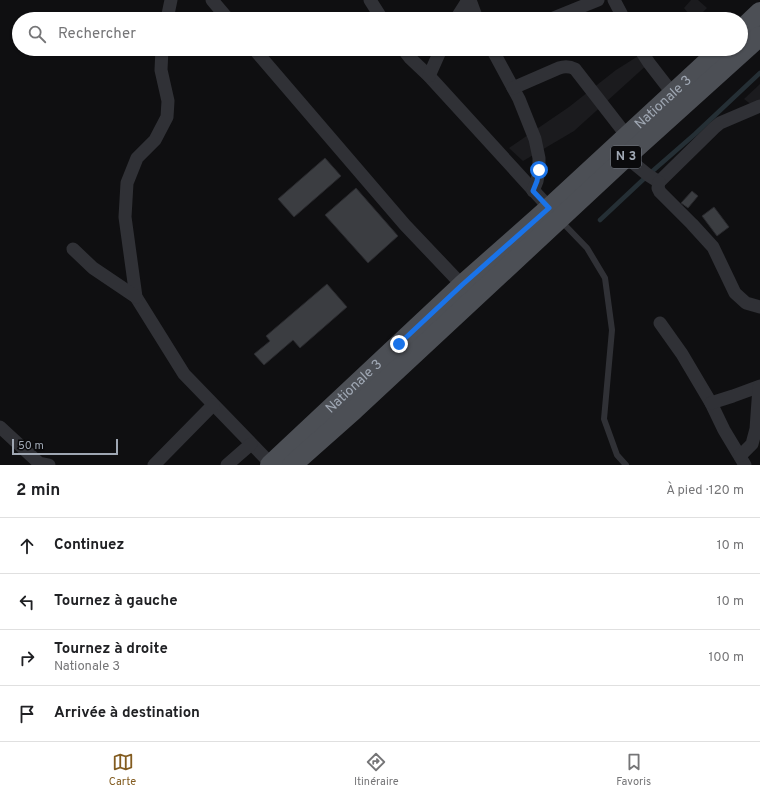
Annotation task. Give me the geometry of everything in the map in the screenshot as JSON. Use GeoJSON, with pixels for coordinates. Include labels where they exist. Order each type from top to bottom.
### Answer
{"type":"FeatureCollection","features":[{"type":"Feature","properties":{"kind":"main road"},"geometry":{"type":"LineString","coordinates":[[748,23],[760,12]]}},
{"type":"Feature","properties":{"kind":"main road","name":"N 3"},"geometry":{"type":"LineString","coordinates":[[748,47],[760,36]]}},
{"type":"Feature","properties":{"kind":"main road","name":"Nationale 3"},"geometry":{"type":"LineString","coordinates":[[271,465],[462,285],[554,214],[602,158],[713,56]]}},
{"type":"Feature","properties":{"kind":"main road","name":"N 3"},"geometry":{"type":"LineString","coordinates":[[292,465],[354,410],[554,214],[626,157],[738,56]]}},
{"type":"Feature","properties":{"kind":"street"},"geometry":{"type":"LineString","coordinates":[[168,12],[171,0]]}},
{"type":"Feature","properties":{"kind":"street"},"geometry":{"type":"LineString","coordinates":[[212,0],[222,12]]}},
{"type":"Feature","properties":{"kind":"street"},"geometry":{"type":"LineString","coordinates":[[370,0],[378,12]]}},
{"type":"Feature","properties":{"kind":"street"},"geometry":{"type":"LineString","coordinates":[[461,12],[469,0]]}},
{"type":"Feature","properties":{"kind":"street"},"geometry":{"type":"LineString","coordinates":[[469,0],[474,12]]}},
{"type":"Feature","properties":{"kind":"street"},"geometry":{"type":"LineString","coordinates":[[568,12],[598,0]]}},
{"type":"Feature","properties":{"kind":"street"},"geometry":{"type":"LineString","coordinates":[[614,0],[620,12]]}},
{"type":"Feature","properties":{"kind":"street"},"geometry":{"type":"LineString","coordinates":[[136,297],[125,217],[127,183],[137,158],[155,140],[168,117],[168,101],[161,70],[162,56]]}},
{"type":"Feature","properties":{"kind":"street"},"geometry":{"type":"LineString","coordinates":[[260,56],[405,225],[462,285]]}},
{"type":"Feature","properties":{"kind":"street"},"geometry":{"type":"LineString","coordinates":[[408,56],[430,76],[554,214]]}},
{"type":"Feature","properties":{"kind":"street"},"geometry":{"type":"LineString","coordinates":[[430,76],[438,56]]}},
{"type":"Feature","properties":{"kind":"street"},"geometry":{"type":"LineString","coordinates":[[496,56],[519,99],[538,149],[539,170],[533,191]]}},
{"type":"Feature","properties":{"kind":"street"},"geometry":{"type":"LineString","coordinates":[[644,56],[673,94]]}},
{"type":"Feature","properties":{"kind":"street"},"geometry":{"type":"LineString","coordinates":[[513,88],[565,66],[575,69],[627,136]]}},
{"type":"Feature","properties":{"kind":"street"},"geometry":{"type":"LineString","coordinates":[[760,106],[714,128],[659,182],[658,188],[660,192],[713,247],[735,292],[746,303],[760,307]]}},
{"type":"Feature","properties":{"kind":"street"},"geometry":{"type":"LineString","coordinates":[[626,157],[659,182]]}},
{"type":"Feature","properties":{"kind":"street"},"geometry":{"type":"LineString","coordinates":[[73,250],[93,268],[136,297],[184,374],[271,465]]}},
{"type":"Feature","properties":{"kind":"street"},"geometry":{"type":"LineString","coordinates":[[660,323],[682,354],[743,461],[756,443],[759,387],[711,403]]}},
{"type":"Feature","properties":{"kind":"street"},"geometry":{"type":"LineString","coordinates":[[154,465],[213,404]]}},
{"type":"Feature","properties":{"kind":"street"},"geometry":{"type":"LineString","coordinates":[[0,427],[40,463],[49,465]]}},
{"type":"Feature","properties":{"kind":"street"},"geometry":{"type":"LineString","coordinates":[[228,465],[251,444]]}},
{"type":"Feature","properties":{"kind":"lane"},"geometry":{"type":"LineString","coordinates":[[554,214],[587,248],[605,278],[612,330],[604,419],[617,455],[626,465]]}},
{"type":"Feature","properties":{"kind":"shaded area"},"geometry":{"type":"Polygon","coordinates":[[[691,0],[698,0],[707,8],[703,12],[687,12],[684,8],[691,0]]]}},
{"type":"Feature","properties":{"kind":"shaded area"},"geometry":{"type":"Polygon","coordinates":[[[638,56],[645,56],[649,63],[574,131],[523,161],[509,148],[569,107],[616,70],[638,56]]]}},
{"type":"Feature","properties":{"kind":"shaded area"},"geometry":{"type":"Polygon","coordinates":[[[760,84],[760,107],[757,109],[744,99],[760,84]]]}},
{"type":"Feature","properties":{"kind":"building"},"geometry":{"type":"Polygon","coordinates":[[[325,158],[341,176],[294,217],[278,199],[325,158]]]}},
{"type":"Feature","properties":{"kind":"building"},"geometry":{"type":"Polygon","coordinates":[[[356,188],[398,236],[368,263],[325,215],[356,188]]]}},
{"type":"Feature","properties":{"kind":"building"},"geometry":{"type":"Polygon","coordinates":[[[692,191],[698,196],[688,208],[681,203],[692,191]]]}},
{"type":"Feature","properties":{"kind":"building"},"geometry":{"type":"Polygon","coordinates":[[[714,207],[729,227],[717,236],[702,216],[714,207]]]}},
{"type":"Feature","properties":{"kind":"building"},"geometry":{"type":"Polygon","coordinates":[[[327,284],[347,307],[300,348],[293,340],[264,365],[254,354],[270,341],[266,336],[327,284]]]}},
{"type":"Feature","properties":{"kind":"waterway"},"geometry":{"type":"LineString","coordinates":[[600,220],[760,73]]}},
{"type":"Feature","properties":{"kind":"route"},"geometry":{"type":"LineString","coordinates":[[399,344],[462,285],[549,208],[533,191],[539,170]]}}]}
